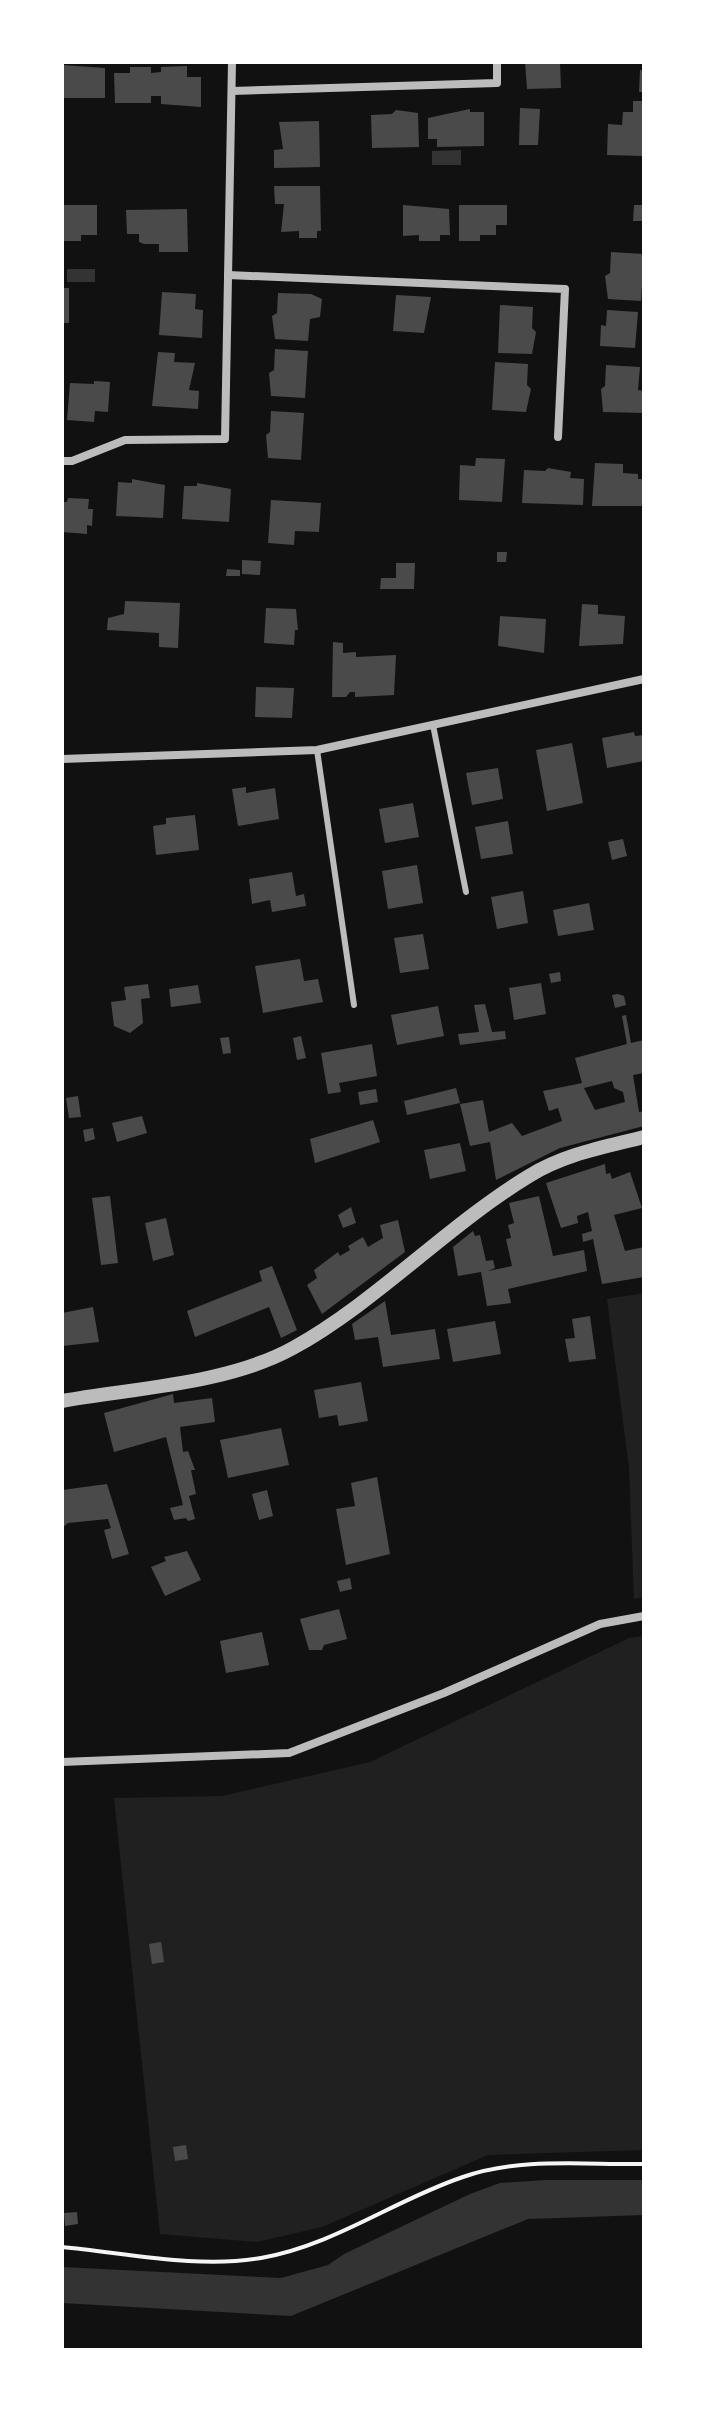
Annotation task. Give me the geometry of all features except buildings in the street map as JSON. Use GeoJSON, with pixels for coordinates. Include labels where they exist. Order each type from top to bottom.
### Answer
{"type":"FeatureCollection","features":[{"type":"Feature","properties":{"kind":"street"},"geometry":{"type":"LineString","coordinates":[[62,461],[72,461],[125,440],[225,439],[232,62]]}},
{"type":"Feature","properties":{"kind":"street"},"geometry":{"type":"LineString","coordinates":[[232,91],[497,83],[497,62]]}},
{"type":"Feature","properties":{"kind":"street"},"geometry":{"type":"LineString","coordinates":[[228,275],[565,289],[558,437]]}},
{"type":"Feature","properties":{"kind":"street"},"geometry":{"type":"LineString","coordinates":[[62,759],[317,750],[644,679]]}},
{"type":"Feature","properties":{"kind":"street"},"geometry":{"type":"LineString","coordinates":[[62,1401],[263,1363],[295,1347],[333,1321],[530,1175],[575,1154],[644,1137]]}},
{"type":"Feature","properties":{"kind":"street"},"geometry":{"type":"LineString","coordinates":[[62,1762],[289,1753],[444,1693],[600,1624],[644,1616]]}},
{"type":"Feature","properties":{"kind":"lane"},"geometry":{"type":"LineString","coordinates":[[433,725],[466,892]]}},
{"type":"Feature","properties":{"kind":"lane"},"geometry":{"type":"LineString","coordinates":[[317,750],[354,1005]]}},
{"type":"Feature","properties":{"kind":"path"},"geometry":{"type":"LineString","coordinates":[[62,2247],[239,2261],[303,2249],[460,2178],[483,2171],[525,2165],[644,2164]]}},
{"type":"Feature","properties":{"kind":"shaded area"},"geometry":{"type":"Polygon","coordinates":[[[461,150],[461,165],[432,165],[432,151],[461,150]]]}},
{"type":"Feature","properties":{"kind":"shaded area"},"geometry":{"type":"Polygon","coordinates":[[[67,269],[95,269],[95,282],[67,282],[67,269]]]}},
{"type":"Feature","properties":{"kind":"shaded area"},"geometry":{"type":"Polygon","coordinates":[[[644,1293],[644,1597],[634,1599],[629,1468],[607,1299],[644,1293]]]}},
{"type":"Feature","properties":{"kind":"shaded area"},"geometry":{"type":"Polygon","coordinates":[[[644,1636],[644,2150],[488,2155],[322,2227],[257,2242],[160,2234],[114,1798],[222,1796],[370,1762],[629,1638],[644,1636]]]}},
{"type":"Feature","properties":{"kind":"shaded area"},"geometry":{"type":"Polygon","coordinates":[[[644,2180],[644,2215],[528,2219],[291,2316],[62,2303],[62,2267],[281,2278],[328,2265],[344,2254],[470,2194],[500,2183],[644,2180]]]}}]}
